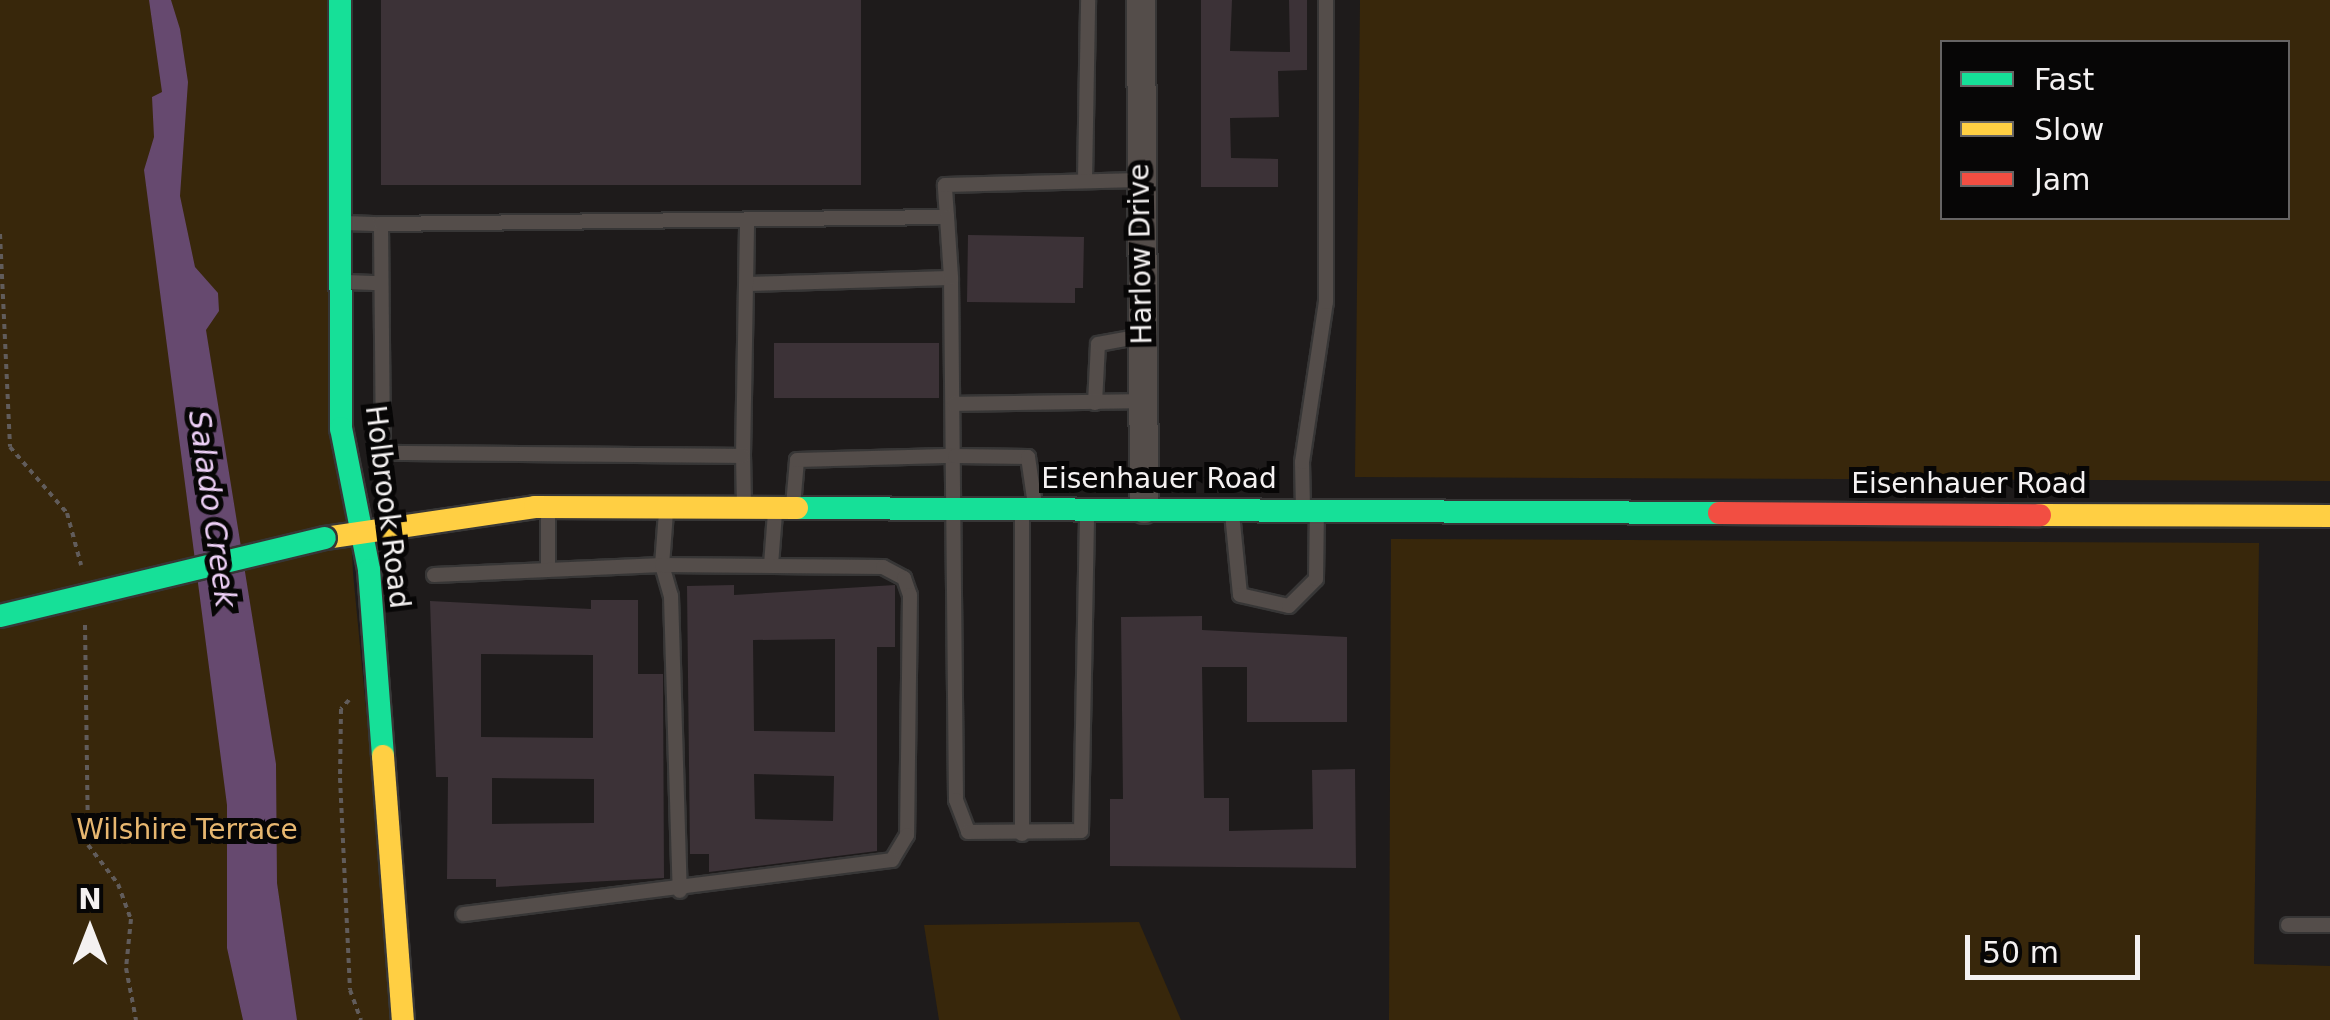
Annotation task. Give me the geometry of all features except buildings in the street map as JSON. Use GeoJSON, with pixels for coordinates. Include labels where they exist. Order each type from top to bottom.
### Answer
{"type":"FeatureCollection","features":[{"type":"Feature","properties":{"kind":"main road","name":"Holbrook Road"},"geometry":{"type":"LineString","coordinates":[[340,0],[346,282],[341,428],[360,529],[402,1020]]}},
{"type":"Feature","properties":{"kind":"main road","name":"Eisenhauer Road"},"geometry":{"type":"LineString","coordinates":[[0,616],[360,529],[548,506],[2330,516]]}},
{"type":"Feature","properties":{"kind":"street","name":"Harlow Drive"},"geometry":{"type":"LineString","coordinates":[[1141,0],[1144,509]]}},
{"type":"Feature","properties":{"kind":"lane"},"geometry":{"type":"LineString","coordinates":[[1085,180],[1088,0]]}},
{"type":"Feature","properties":{"kind":"lane"},"geometry":{"type":"LineString","coordinates":[[1232,510],[1240,595],[1289,606],[1316,579],[1302,462],[1326,302],[1326,0]]}},
{"type":"Feature","properties":{"kind":"lane"},"geometry":{"type":"LineString","coordinates":[[1087,508],[1084,819],[1071,835],[968,832],[959,818],[959,508],[944,185],[1140,180]]}},
{"type":"Feature","properties":{"kind":"lane"},"geometry":{"type":"LineString","coordinates":[[344,222],[947,218]]}},
{"type":"Feature","properties":{"kind":"lane"},"geometry":{"type":"LineString","coordinates":[[744,506],[746,220]]}},
{"type":"Feature","properties":{"kind":"lane"},"geometry":{"type":"LineString","coordinates":[[382,224],[383,453],[394,458],[743,456]]}},
{"type":"Feature","properties":{"kind":"lane"},"geometry":{"type":"LineString","coordinates":[[746,284],[951,278]]}},
{"type":"Feature","properties":{"kind":"lane"},"geometry":{"type":"LineString","coordinates":[[346,282],[380,283]]}},
{"type":"Feature","properties":{"kind":"lane"},"geometry":{"type":"LineString","coordinates":[[1095,403],[1098,344],[1142,336]]}},
{"type":"Feature","properties":{"kind":"lane"},"geometry":{"type":"LineString","coordinates":[[954,404],[1144,401]]}},
{"type":"Feature","properties":{"kind":"lane"},"geometry":{"type":"LineString","coordinates":[[771,565],[797,460],[1028,457],[1022,834]]}},
{"type":"Feature","properties":{"kind":"lane"},"geometry":{"type":"LineString","coordinates":[[548,506],[548,570]]}},
{"type":"Feature","properties":{"kind":"lane"},"geometry":{"type":"LineString","coordinates":[[666,506],[662,564],[670,596],[680,892]]}},
{"type":"Feature","properties":{"kind":"lane"},"geometry":{"type":"LineString","coordinates":[[434,576],[662,564],[883,566],[904,578],[910,594],[907,834],[884,864],[680,892],[462,914]]}},
{"type":"Feature","properties":{"kind":"lane"},"geometry":{"type":"LineString","coordinates":[[2288,925],[2330,926]]}},
{"type":"Feature","properties":{"kind":"path"},"geometry":{"type":"LineString","coordinates":[[360,1020],[347,942],[341,709],[374,670]]}},
{"type":"Feature","properties":{"kind":"green space","name":"Wilshire Terrace"},"geometry":{"type":"Polygon","coordinates":[[[0,0],[327,0],[353,573],[396,1020],[0,1020],[0,0]]]}},
{"type":"Feature","properties":{"kind":"green space"},"geometry":{"type":"Polygon","coordinates":[[[1360,0],[2330,0],[2330,481],[1355,477],[1360,0]]]}},
{"type":"Feature","properties":{"kind":"green space"},"geometry":{"type":"Polygon","coordinates":[[[1391,539],[2259,543],[2254,964],[2330,966],[2330,1020],[1389,1020],[1391,539]]]}},
{"type":"Feature","properties":{"kind":"green space"},"geometry":{"type":"Polygon","coordinates":[[[1139,922],[1181,1020],[939,1020],[924,925],[1139,922]]]}},
{"type":"Feature","properties":{"kind":"water","name":"Salado Creek"},"geometry":{"type":"Polygon","coordinates":[[[149,0],[171,0],[188,82],[180,196],[195,267],[218,293],[219,311],[206,330],[276,764],[277,883],[297,1020],[243,1020],[227,948],[227,805],[144,170],[154,137],[152,97],[162,92],[149,0]]]}},
{"type":"Feature","properties":{"kind":"traffic: fast"},"geometry":{"type":"LineString","coordinates":[[340,0],[341,428],[369,570],[383,756]]}},
{"type":"Feature","properties":{"kind":"traffic: fast"},"geometry":{"type":"LineString","coordinates":[[797,508],[1719,513]]}},
{"type":"Feature","properties":{"kind":"traffic: fast"},"geometry":{"type":"LineString","coordinates":[[0,616],[325,538]]}},
{"type":"Feature","properties":{"kind":"traffic: slow"},"geometry":{"type":"LineString","coordinates":[[325,538],[535,507],[797,508]]}},
{"type":"Feature","properties":{"kind":"traffic: slow"},"geometry":{"type":"LineString","coordinates":[[2040,515],[2330,516]]}},
{"type":"Feature","properties":{"kind":"traffic: slow"},"geometry":{"type":"LineString","coordinates":[[383,756],[403,1020]]}},
{"type":"Feature","properties":{"kind":"traffic: jam"},"geometry":{"type":"LineString","coordinates":[[1719,513],[2040,515]]}}]}
